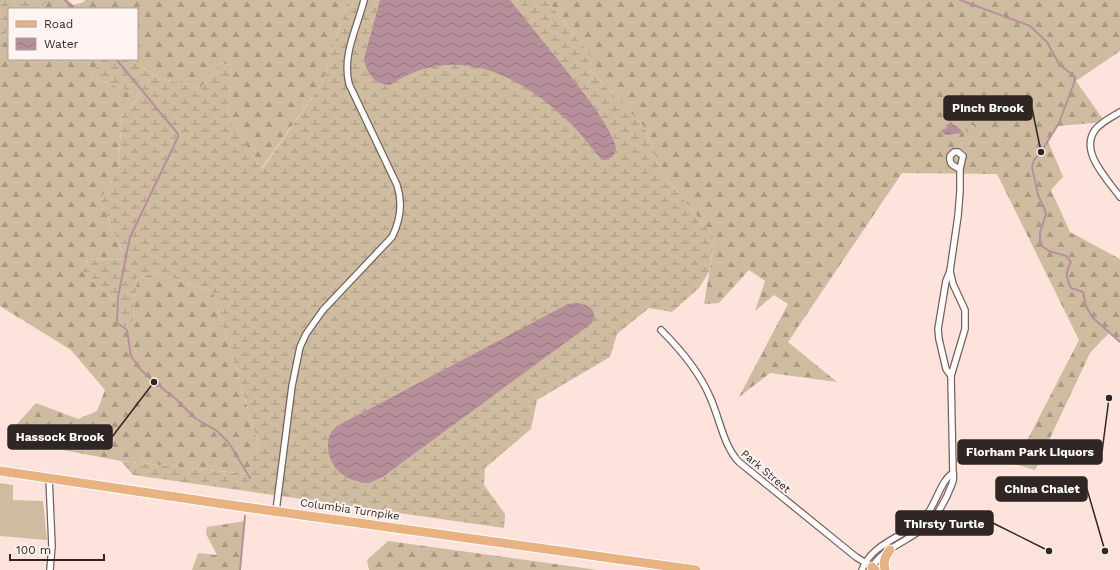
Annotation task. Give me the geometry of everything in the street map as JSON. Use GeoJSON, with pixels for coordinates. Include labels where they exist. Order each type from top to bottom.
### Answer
{"type":"FeatureCollection","features":[{"type":"Feature","properties":{"kind":"main road","name":"Columbia Turnpike"},"geometry":{"type":"LineString","coordinates":[[0,471],[696,570]]}},
{"type":"Feature","properties":{"kind":"main road"},"geometry":{"type":"LineString","coordinates":[[885,570],[885,556],[890,550]]}},
{"type":"Feature","properties":{"kind":"street"},"geometry":{"type":"LineString","coordinates":[[276,511],[292,386],[296,360],[300,347],[306,334],[323,310],[392,237],[397,228],[400,215],[401,203],[397,184],[349,84],[347,76],[348,54],[364,0]]}},
{"type":"Feature","properties":{"kind":"street"},"geometry":{"type":"LineString","coordinates":[[1120,112],[1100,125],[1092,136],[1090,146],[1093,158],[1120,197]]}},
{"type":"Feature","properties":{"kind":"street"},"geometry":{"type":"LineString","coordinates":[[951,376],[946,368],[938,329],[946,281],[950,272],[958,216],[960,169]]}},
{"type":"Feature","properties":{"kind":"street"},"geometry":{"type":"LineString","coordinates":[[862,570],[870,567],[884,554],[932,521],[954,478],[951,376],[966,329],[966,320],[965,310],[953,284],[950,272]]}},
{"type":"Feature","properties":{"kind":"street","name":"Park Street"},"geometry":{"type":"LineString","coordinates":[[660,330],[686,357],[707,390],[729,450],[736,459],[870,567]]}},
{"type":"Feature","properties":{"kind":"street"},"geometry":{"type":"LineString","coordinates":[[870,567],[879,548],[925,516],[935,501],[947,476],[953,473]]}},
{"type":"Feature","properties":{"kind":"street"},"geometry":{"type":"LineString","coordinates":[[49,477],[52,546],[50,570]]}},
{"type":"Feature","properties":{"kind":"green space"},"geometry":{"type":"Polygon","coordinates":[[[0,0],[50,0],[39,8],[8,8],[8,32],[0,38],[0,0]]]}},
{"type":"Feature","properties":{"kind":"green space"},"geometry":{"type":"Polygon","coordinates":[[[50,0],[68,0],[73,5],[84,2],[85,0],[348,0],[321,85],[261,169],[228,116],[231,65],[221,63],[201,87],[157,78],[133,60],[138,60],[138,8],[39,8],[50,0]]]}},
{"type":"Feature","properties":{"kind":"green space"},"geometry":{"type":"Polygon","coordinates":[[[348,0],[547,0],[589,54],[592,72],[644,127],[662,173],[715,238],[709,272],[699,288],[672,312],[649,308],[617,334],[610,357],[537,400],[531,429],[485,468],[484,485],[505,514],[504,528],[133,475],[121,461],[247,474],[259,446],[213,292],[158,273],[137,278],[133,320],[123,329],[113,299],[83,272],[87,260],[125,259],[100,200],[118,171],[122,115],[141,95],[90,77],[100,60],[133,60],[157,78],[201,87],[221,63],[231,65],[228,116],[262,169],[321,85],[348,0]]]}},
{"type":"Feature","properties":{"kind":"green space"},"geometry":{"type":"Polygon","coordinates":[[[547,0],[1120,0],[1120,51],[1076,81],[1105,122],[1058,126],[1048,141],[1063,177],[1051,190],[1070,232],[1120,259],[1120,343],[1110,332],[1090,353],[1035,470],[1015,464],[1079,340],[997,174],[902,173],[788,342],[837,382],[770,373],[739,397],[788,304],[774,295],[755,311],[765,281],[749,270],[719,303],[704,304],[715,238],[662,173],[644,127],[592,72],[589,54],[547,0]]]}},
{"type":"Feature","properties":{"kind":"green space"},"geometry":{"type":"Polygon","coordinates":[[[8,32],[8,60],[100,60],[90,77],[141,95],[122,115],[118,171],[100,200],[125,259],[87,260],[83,272],[113,299],[123,329],[133,319],[137,278],[158,273],[213,292],[259,446],[248,474],[121,461],[21,442],[17,424],[36,403],[78,419],[97,411],[105,390],[71,350],[0,306],[0,38],[8,32]]]}},
{"type":"Feature","properties":{"kind":"green space"},"geometry":{"type":"Polygon","coordinates":[[[965,125],[974,125],[973,139],[964,139],[965,125]]]}},
{"type":"Feature","properties":{"kind":"green space"},"geometry":{"type":"Polygon","coordinates":[[[0,483],[13,485],[13,500],[43,501],[47,540],[0,536],[0,483]]]}},
{"type":"Feature","properties":{"kind":"green space"},"geometry":{"type":"Polygon","coordinates":[[[245,521],[240,570],[192,570],[198,553],[217,555],[206,534],[207,527],[245,521]]]}},
{"type":"Feature","properties":{"kind":"green space"},"geometry":{"type":"Polygon","coordinates":[[[388,541],[598,570],[369,570],[367,560],[388,541]]]}},
{"type":"Feature","properties":{"kind":"water"},"geometry":{"type":"Polygon","coordinates":[[[380,0],[510,0],[599,114],[615,144],[615,153],[609,159],[602,160],[576,129],[553,107],[532,91],[510,79],[487,70],[463,65],[439,66],[415,72],[390,85],[380,83],[369,74],[364,59],[380,0]]]}},
{"type":"Feature","properties":{"kind":"water"},"geometry":{"type":"Polygon","coordinates":[[[946,125],[955,125],[961,130],[961,133],[948,135],[943,134],[941,130],[947,128],[946,125]]]}},
{"type":"Feature","properties":{"kind":"water"},"geometry":{"type":"Polygon","coordinates":[[[577,303],[591,308],[594,314],[592,323],[384,476],[371,482],[363,483],[344,475],[334,466],[329,456],[328,444],[330,434],[337,426],[568,304],[577,303]]]}},
{"type":"Feature","properties":{"kind":"waterway"},"geometry":{"type":"LineString","coordinates":[[65,0],[72,8]]}},
{"type":"Feature","properties":{"kind":"waterway"},"geometry":{"type":"LineString","coordinates":[[960,0],[1030,26],[1047,42],[1059,64],[1075,77],[1059,123],[1041,152],[1034,160],[1032,167],[1038,195],[1046,214],[1040,233],[1040,241],[1043,247],[1049,251],[1066,256],[1071,262],[1067,275],[1071,288],[1083,292],[1086,306],[1092,317],[1120,342]]}},
{"type":"Feature","properties":{"kind":"waterway"},"geometry":{"type":"LineString","coordinates":[[117,60],[178,134],[178,137],[130,237],[118,297],[117,323],[127,330],[131,356],[140,369],[176,399],[195,418],[217,431],[229,443],[250,478]]}},
{"type":"Feature","properties":{"kind":"waterway"},"geometry":{"type":"LineString","coordinates":[[240,570],[245,516]]}},
{"type":"Feature","properties":{"kind":"place","name":"Pinch Brook"},"geometry":{"type":"Point","coordinates":[1041,152]}},
{"type":"Feature","properties":{"kind":"place","name":"Hassock Brook"},"geometry":{"type":"Point","coordinates":[154,382]}},
{"type":"Feature","properties":{"kind":"place","name":"Florham Park Liquors"},"geometry":{"type":"Point","coordinates":[1109,398]}},
{"type":"Feature","properties":{"kind":"place","name":"Thirsty Turtle"},"geometry":{"type":"Point","coordinates":[1049,551]}},
{"type":"Feature","properties":{"kind":"place","name":"China Chalet"},"geometry":{"type":"Point","coordinates":[1105,551]}}]}
